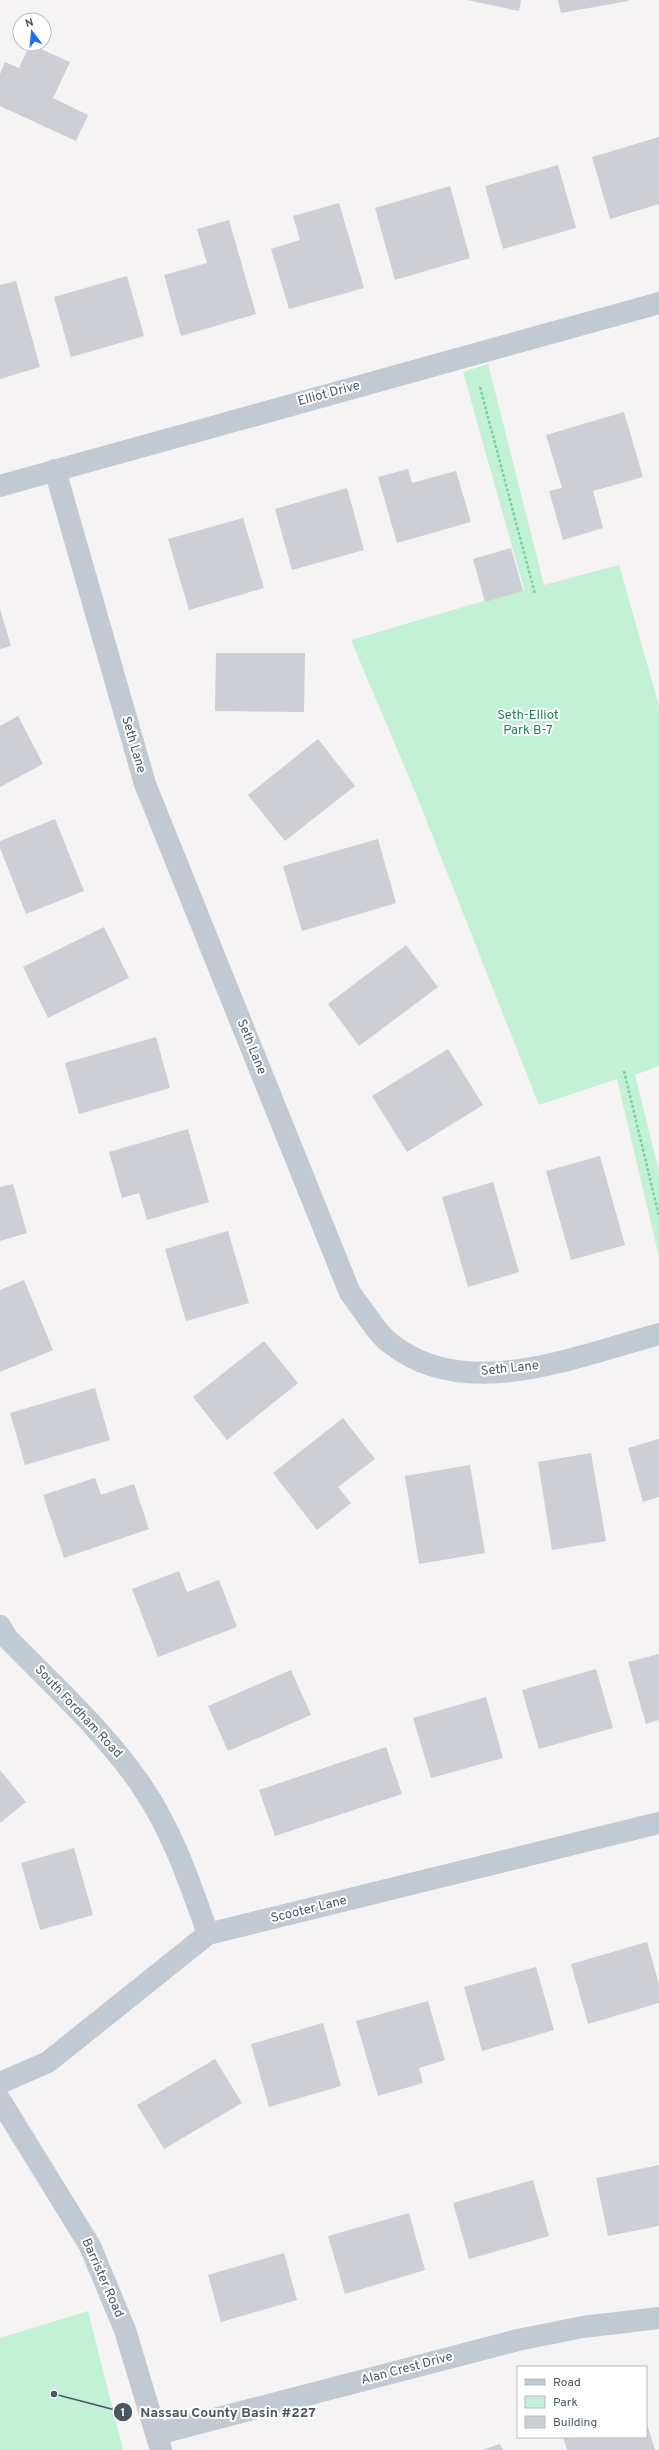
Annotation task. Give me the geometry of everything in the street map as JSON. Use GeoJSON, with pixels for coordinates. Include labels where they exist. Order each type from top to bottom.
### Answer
{"type":"FeatureCollection","features":[{"type":"Feature","properties":{"kind":"street","name":"Elliot Drive"},"geometry":{"type":"LineString","coordinates":[[0,486],[659,303]]}},
{"type":"Feature","properties":{"kind":"street","name":"Seth Lane"},"geometry":{"type":"LineString","coordinates":[[55,470],[145,784],[350,1293],[389,1343],[428,1365],[455,1372],[493,1373],[543,1365],[659,1334]]}},
{"type":"Feature","properties":{"kind":"street","name":"South Fordham Road"},"geometry":{"type":"LineString","coordinates":[[0,1626],[7,1638],[113,1746],[142,1786],[167,1830],[187,1875],[208,1934]]}},
{"type":"Feature","properties":{"kind":"street","name":"Scooter Lane"},"geometry":{"type":"LineString","coordinates":[[0,2083],[48,2062],[208,1934],[659,1823]]}},
{"type":"Feature","properties":{"kind":"street","name":"Barrister Road"},"geometry":{"type":"LineString","coordinates":[[0,2100],[90,2246],[125,2330],[159,2442]]}},
{"type":"Feature","properties":{"kind":"street","name":"Alan Crest Drive"},"geometry":{"type":"LineString","coordinates":[[159,2442],[518,2340],[583,2327],[659,2318]]}},
{"type":"Feature","properties":{"kind":"path"},"geometry":{"type":"LineString","coordinates":[[472,355],[535,594]]}},
{"type":"Feature","properties":{"kind":"path"},"geometry":{"type":"LineString","coordinates":[[624,1070],[659,1216]]}},
{"type":"Feature","properties":{"kind":"green space","name":"Seth-Elliot Park B-7"},"geometry":{"type":"Polygon","coordinates":[[[488,364],[544,585],[619,565],[659,706],[659,1066],[635,1075],[659,1172],[659,1257],[617,1079],[539,1105],[416,794],[351,640],[524,589],[463,372],[488,364]]]}},
{"type":"Feature","properties":{"kind":"green space"},"geometry":{"type":"Polygon","coordinates":[[[88,2311],[123,2450],[0,2450],[0,2338],[88,2311]]]}},
{"type":"Feature","properties":{"kind":"building"},"geometry":{"type":"Polygon","coordinates":[[[467,0],[521,0],[519,11],[467,0]]]}},
{"type":"Feature","properties":{"kind":"building"},"geometry":{"type":"Polygon","coordinates":[[[558,0],[628,0],[628,1],[561,13],[558,0]]]}},
{"type":"Feature","properties":{"kind":"building"},"geometry":{"type":"Polygon","coordinates":[[[26,52],[48,52],[70,62],[53,98],[88,115],[76,141],[0,106],[0,74],[5,62],[19,68],[26,52]]]}},
{"type":"Feature","properties":{"kind":"building"},"geometry":{"type":"Polygon","coordinates":[[[659,137],[659,204],[610,219],[592,157],[659,137]]]}},
{"type":"Feature","properties":{"kind":"building"},"geometry":{"type":"Polygon","coordinates":[[[558,165],[576,228],[503,249],[485,186],[558,165]]]}},
{"type":"Feature","properties":{"kind":"building"},"geometry":{"type":"Polygon","coordinates":[[[450,186],[470,258],[395,280],[375,208],[450,186]]]}},
{"type":"Feature","properties":{"kind":"building"},"geometry":{"type":"Polygon","coordinates":[[[339,203],[364,288],[289,309],[271,249],[300,240],[293,216],[339,203]]]}},
{"type":"Feature","properties":{"kind":"building"},"geometry":{"type":"Polygon","coordinates":[[[229,220],[256,314],[181,336],[164,275],[207,263],[197,229],[229,220]]]}},
{"type":"Feature","properties":{"kind":"building"},"geometry":{"type":"Polygon","coordinates":[[[127,276],[144,336],[71,357],[54,297],[127,276]]]}},
{"type":"Feature","properties":{"kind":"building"},"geometry":{"type":"Polygon","coordinates":[[[16,281],[40,367],[0,379],[0,285],[16,281]]]}},
{"type":"Feature","properties":{"kind":"building"},"geometry":{"type":"Polygon","coordinates":[[[624,412],[643,477],[593,491],[603,528],[563,540],[549,491],[562,488],[546,435],[624,412]]]}},
{"type":"Feature","properties":{"kind":"building"},"geometry":{"type":"Polygon","coordinates":[[[408,469],[412,483],[456,471],[471,522],[397,543],[378,477],[408,469]]]}},
{"type":"Feature","properties":{"kind":"building"},"geometry":{"type":"Polygon","coordinates":[[[347,488],[364,550],[292,570],[275,509],[347,488]]]}},
{"type":"Feature","properties":{"kind":"building"},"geometry":{"type":"Polygon","coordinates":[[[243,518],[264,588],[189,610],[168,539],[243,518]]]}},
{"type":"Feature","properties":{"kind":"building"},"geometry":{"type":"Polygon","coordinates":[[[511,548],[523,591],[485,602],[473,559],[511,548]]]}},
{"type":"Feature","properties":{"kind":"building"},"geometry":{"type":"Polygon","coordinates":[[[0,609],[11,646],[0,649],[0,609]]]}},
{"type":"Feature","properties":{"kind":"building"},"geometry":{"type":"Polygon","coordinates":[[[216,653],[305,653],[304,712],[215,711],[216,653]]]}},
{"type":"Feature","properties":{"kind":"building"},"geometry":{"type":"Polygon","coordinates":[[[18,716],[43,764],[0,787],[0,726],[18,716]]]}},
{"type":"Feature","properties":{"kind":"building"},"geometry":{"type":"Polygon","coordinates":[[[318,739],[355,786],[285,841],[248,795],[318,739]]]}},
{"type":"Feature","properties":{"kind":"building"},"geometry":{"type":"Polygon","coordinates":[[[55,819],[84,891],[26,914],[0,848],[0,841],[55,819]]]}},
{"type":"Feature","properties":{"kind":"building"},"geometry":{"type":"Polygon","coordinates":[[[378,839],[396,903],[302,931],[283,866],[378,839]]]}},
{"type":"Feature","properties":{"kind":"building"},"geometry":{"type":"Polygon","coordinates":[[[104,927],[129,978],[48,1018],[23,967],[104,927]]]}},
{"type":"Feature","properties":{"kind":"building"},"geometry":{"type":"Polygon","coordinates":[[[406,945],[438,987],[359,1046],[328,1004],[406,945]]]}},
{"type":"Feature","properties":{"kind":"building"},"geometry":{"type":"Polygon","coordinates":[[[156,1037],[170,1088],[79,1114],[65,1063],[156,1037]]]}},
{"type":"Feature","properties":{"kind":"building"},"geometry":{"type":"Polygon","coordinates":[[[448,1049],[483,1105],[407,1152],[372,1096],[448,1049]]]}},
{"type":"Feature","properties":{"kind":"building"},"geometry":{"type":"Polygon","coordinates":[[[188,1129],[209,1202],[147,1220],[139,1193],[122,1198],[109,1152],[188,1129]]]}},
{"type":"Feature","properties":{"kind":"building"},"geometry":{"type":"Polygon","coordinates":[[[600,1156],[625,1245],[571,1260],[546,1171],[600,1156]]]}},
{"type":"Feature","properties":{"kind":"building"},"geometry":{"type":"Polygon","coordinates":[[[493,1182],[519,1272],[468,1287],[442,1197],[493,1182]]]}},
{"type":"Feature","properties":{"kind":"building"},"geometry":{"type":"Polygon","coordinates":[[[13,1184],[27,1233],[0,1241],[0,1187],[13,1184]]]}},
{"type":"Feature","properties":{"kind":"building"},"geometry":{"type":"Polygon","coordinates":[[[228,1231],[249,1303],[186,1321],[165,1249],[228,1231]]]}},
{"type":"Feature","properties":{"kind":"building"},"geometry":{"type":"Polygon","coordinates":[[[24,1280],[53,1350],[0,1372],[0,1290],[24,1280]]]}},
{"type":"Feature","properties":{"kind":"building"},"geometry":{"type":"Polygon","coordinates":[[[264,1341],[298,1383],[227,1440],[193,1397],[264,1341]]]}},
{"type":"Feature","properties":{"kind":"building"},"geometry":{"type":"Polygon","coordinates":[[[95,1388],[110,1440],[25,1465],[10,1413],[95,1388]]]}},
{"type":"Feature","properties":{"kind":"building"},"geometry":{"type":"Polygon","coordinates":[[[343,1418],[375,1459],[338,1487],[351,1503],[317,1530],[273,1473],[343,1418]]]}},
{"type":"Feature","properties":{"kind":"building"},"geometry":{"type":"Polygon","coordinates":[[[659,1439],[659,1497],[643,1502],[628,1448],[659,1439]]]}},
{"type":"Feature","properties":{"kind":"building"},"geometry":{"type":"Polygon","coordinates":[[[591,1453],[606,1541],[552,1550],[538,1462],[591,1453]]]}},
{"type":"Feature","properties":{"kind":"building"},"geometry":{"type":"Polygon","coordinates":[[[470,1465],[485,1553],[419,1564],[405,1476],[470,1465]]]}},
{"type":"Feature","properties":{"kind":"building"},"geometry":{"type":"Polygon","coordinates":[[[95,1478],[101,1495],[134,1484],[149,1529],[64,1558],[43,1495],[95,1478]]]}},
{"type":"Feature","properties":{"kind":"building"},"geometry":{"type":"Polygon","coordinates":[[[179,1571],[187,1592],[219,1580],[237,1627],[158,1657],[132,1589],[179,1571]]]}},
{"type":"Feature","properties":{"kind":"building"},"geometry":{"type":"Polygon","coordinates":[[[659,1654],[659,1720],[646,1724],[628,1662],[659,1654]]]}},
{"type":"Feature","properties":{"kind":"building"},"geometry":{"type":"Polygon","coordinates":[[[596,1669],[613,1728],[539,1749],[522,1690],[596,1669]]]}},
{"type":"Feature","properties":{"kind":"building"},"geometry":{"type":"Polygon","coordinates":[[[291,1670],[311,1715],[228,1751],[208,1706],[291,1670]]]}},
{"type":"Feature","properties":{"kind":"building"},"geometry":{"type":"Polygon","coordinates":[[[486,1697],[503,1758],[431,1778],[413,1718],[486,1697]]]}},
{"type":"Feature","properties":{"kind":"building"},"geometry":{"type":"Polygon","coordinates":[[[386,1747],[402,1794],[275,1836],[259,1790],[386,1747]]]}},
{"type":"Feature","properties":{"kind":"building"},"geometry":{"type":"Polygon","coordinates":[[[0,1770],[26,1802],[0,1823],[0,1770]]]}},
{"type":"Feature","properties":{"kind":"building"},"geometry":{"type":"Polygon","coordinates":[[[74,1848],[93,1915],[40,1930],[21,1863],[74,1848]]]}},
{"type":"Feature","properties":{"kind":"building"},"geometry":{"type":"Polygon","coordinates":[[[647,1942],[659,1984],[659,2003],[588,2024],[571,1964],[647,1942]]]}},
{"type":"Feature","properties":{"kind":"building"},"geometry":{"type":"Polygon","coordinates":[[[536,1967],[554,2030],[482,2051],[464,1987],[536,1967]]]}},
{"type":"Feature","properties":{"kind":"building"},"geometry":{"type":"Polygon","coordinates":[[[428,2001],[445,2060],[419,2068],[423,2083],[378,2096],[356,2021],[428,2001]]]}},
{"type":"Feature","properties":{"kind":"building"},"geometry":{"type":"Polygon","coordinates":[[[323,2023],[341,2086],[269,2107],[251,2044],[323,2023]]]}},
{"type":"Feature","properties":{"kind":"building"},"geometry":{"type":"Polygon","coordinates":[[[215,2059],[242,2103],[164,2149],[137,2105],[215,2059]]]}},
{"type":"Feature","properties":{"kind":"building"},"geometry":{"type":"Polygon","coordinates":[[[659,2165],[659,2226],[608,2236],[596,2178],[659,2165]]]}},
{"type":"Feature","properties":{"kind":"building"},"geometry":{"type":"Polygon","coordinates":[[[533,2180],[549,2236],[469,2259],[453,2203],[533,2180]]]}},
{"type":"Feature","properties":{"kind":"building"},"geometry":{"type":"Polygon","coordinates":[[[409,2213],[425,2270],[345,2294],[328,2236],[409,2213]]]}},
{"type":"Feature","properties":{"kind":"building"},"geometry":{"type":"Polygon","coordinates":[[[284,2253],[297,2300],[221,2322],[208,2275],[284,2253]]]}},
{"type":"Feature","properties":{"kind":"building"},"geometry":{"type":"Polygon","coordinates":[[[647,2424],[655,2450],[567,2450],[563,2438],[647,2438],[647,2424]]]}},
{"type":"Feature","properties":{"kind":"building"},"geometry":{"type":"Polygon","coordinates":[[[500,2444],[503,2450],[482,2450],[500,2444]]]}},
{"type":"Feature","properties":{"kind":"place","name":"Nassau County Basin #227"},"geometry":{"type":"Point","coordinates":[54,2394]}}]}
